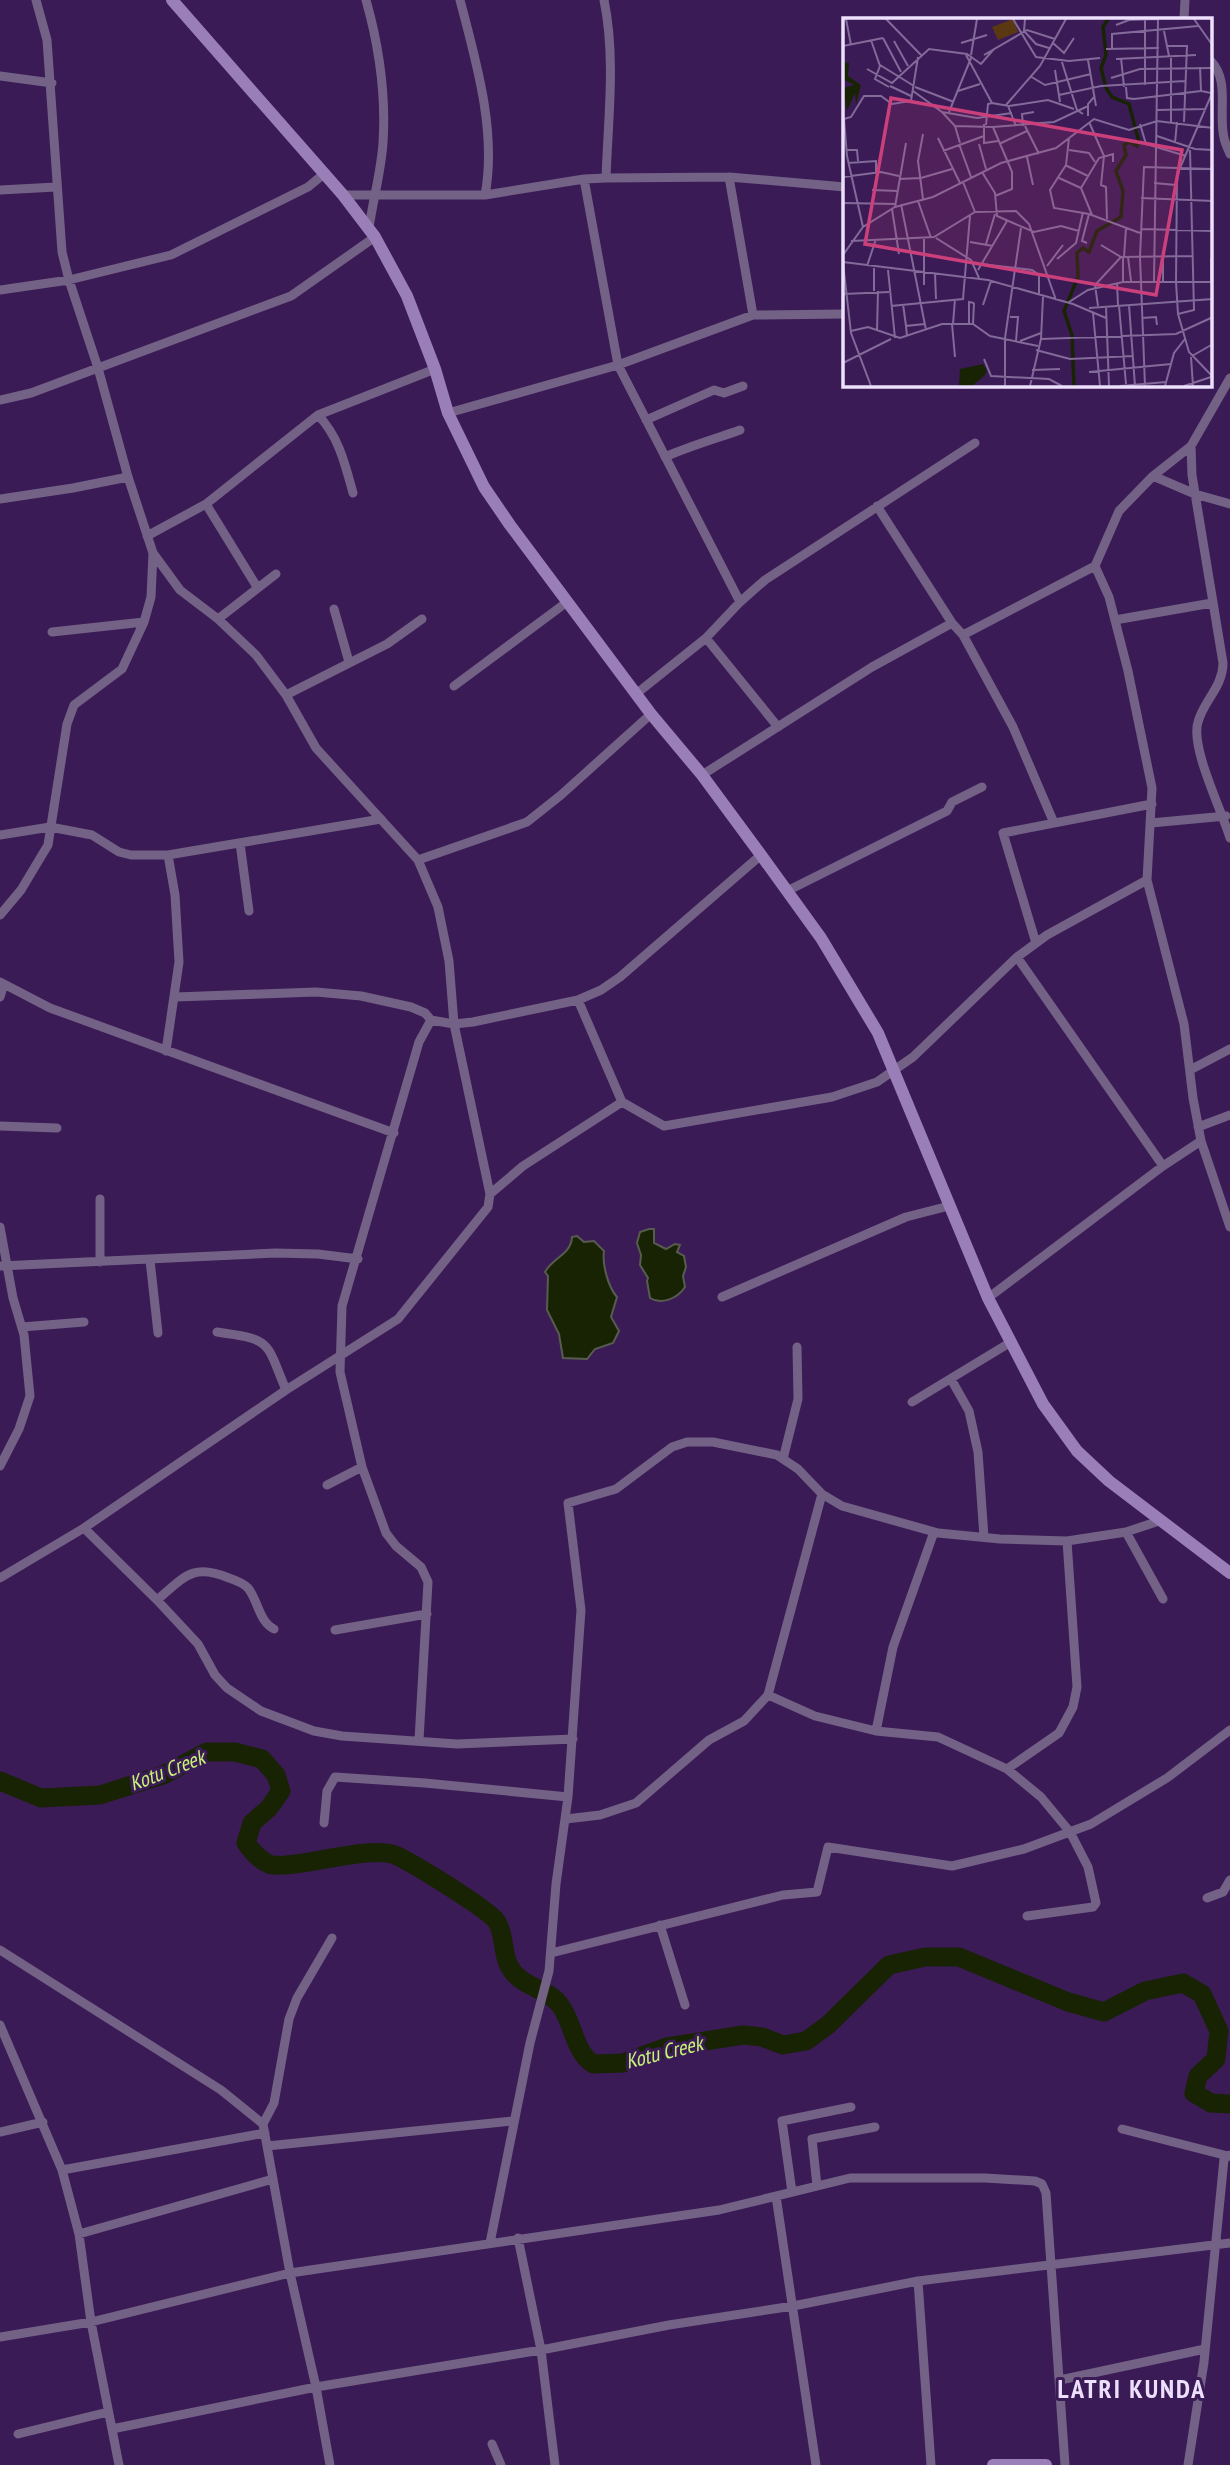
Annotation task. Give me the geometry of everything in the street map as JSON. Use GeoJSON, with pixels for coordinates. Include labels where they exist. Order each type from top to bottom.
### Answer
{"type":"FeatureCollection","features":[{"type":"Feature","properties":{"kind":"street"},"geometry":{"type":"LineString","coordinates":[[0,1578],[84,1528],[286,1390],[398,1319],[488,1207],[489,1194],[454,1024],[449,961],[438,907],[418,860],[316,748],[286,695],[256,655],[218,618],[180,590],[153,553],[128,477],[98,368],[68,280],[62,252],[56,187],[52,83],[47,40],[36,0]]}},
{"type":"Feature","properties":{"kind":"street"},"geometry":{"type":"LineString","coordinates":[[172,0],[325,173],[372,233],[407,296],[435,369],[448,413],[484,487],[651,714],[702,775],[761,855],[821,938],[858,997],[878,1032],[895,1071],[988,1298],[1043,1404],[1077,1451],[1109,1481],[1230,1573]]}},
{"type":"Feature","properties":{"kind":"street"},"geometry":{"type":"LineString","coordinates":[[0,400],[31,393],[291,296],[372,233],[374,195],[383,145],[383,98],[374,27],[366,0]]}},
{"type":"Feature","properties":{"kind":"street"},"geometry":{"type":"LineString","coordinates":[[460,0],[480,78],[489,156],[485,195]]}},
{"type":"Feature","properties":{"kind":"street"},"geometry":{"type":"LineString","coordinates":[[604,0],[610,26],[611,76],[606,178]]}},
{"type":"Feature","properties":{"kind":"street"},"geometry":{"type":"LineString","coordinates":[[1184,18],[1185,0]]}},
{"type":"Feature","properties":{"kind":"street"},"geometry":{"type":"LineString","coordinates":[[1212,62],[1221,76],[1224,92],[1224,137],[1230,154]]}},
{"type":"Feature","properties":{"kind":"street"},"geometry":{"type":"LineString","coordinates":[[0,76],[52,83]]}},
{"type":"Feature","properties":{"kind":"street"},"geometry":{"type":"LineString","coordinates":[[0,290],[68,280],[171,255],[308,187],[325,173]]}},
{"type":"Feature","properties":{"kind":"street"},"geometry":{"type":"LineString","coordinates":[[343,195],[485,195],[606,178],[729,177],[843,187]]}},
{"type":"Feature","properties":{"kind":"street"},"geometry":{"type":"LineString","coordinates":[[729,177],[753,315]]}},
{"type":"Feature","properties":{"kind":"street"},"geometry":{"type":"LineString","coordinates":[[584,179],[618,365],[740,602]]}},
{"type":"Feature","properties":{"kind":"street"},"geometry":{"type":"LineString","coordinates":[[0,190],[56,187]]}},
{"type":"Feature","properties":{"kind":"street"},"geometry":{"type":"LineString","coordinates":[[448,413],[618,365],[753,315],[843,314]]}},
{"type":"Feature","properties":{"kind":"street"},"geometry":{"type":"LineString","coordinates":[[147,536],[206,505],[318,415],[435,369]]}},
{"type":"Feature","properties":{"kind":"street"},"geometry":{"type":"LineString","coordinates":[[963,635],[1095,566],[1119,511],[1153,476],[1191,446],[1229,384]]}},
{"type":"Feature","properties":{"kind":"street"},"geometry":{"type":"LineString","coordinates":[[646,420],[714,390],[724,393],[743,386]]}},
{"type":"Feature","properties":{"kind":"street"},"geometry":{"type":"LineString","coordinates":[[318,415],[331,430],[341,451],[353,493]]}},
{"type":"Feature","properties":{"kind":"street"},"geometry":{"type":"LineString","coordinates":[[665,457],[740,430]]}},
{"type":"Feature","properties":{"kind":"street"},"geometry":{"type":"LineString","coordinates":[[636,694],[706,638],[765,580],[975,443]]}},
{"type":"Feature","properties":{"kind":"street"},"geometry":{"type":"LineString","coordinates":[[1191,446],[1195,494],[1223,663],[1223,676],[1197,723],[1198,738],[1207,779],[1227,816],[1230,838]]}},
{"type":"Feature","properties":{"kind":"street"},"geometry":{"type":"LineString","coordinates":[[1153,476],[1195,494],[1230,504]]}},
{"type":"Feature","properties":{"kind":"street"},"geometry":{"type":"LineString","coordinates":[[0,499],[128,477]]}},
{"type":"Feature","properties":{"kind":"street"},"geometry":{"type":"LineString","coordinates":[[206,505],[257,587]]}},
{"type":"Feature","properties":{"kind":"street"},"geometry":{"type":"LineString","coordinates":[[877,506],[952,623],[963,635],[1013,727],[1054,823]]}},
{"type":"Feature","properties":{"kind":"street"},"geometry":{"type":"LineString","coordinates":[[0,915],[45,854],[67,724],[74,705],[122,669],[144,622],[151,597],[153,553]]}},
{"type":"Feature","properties":{"kind":"street"},"geometry":{"type":"LineString","coordinates":[[1095,566],[1109,597],[1144,743],[1152,788],[1147,880],[1184,1024],[1201,1141],[1230,1227]]}},
{"type":"Feature","properties":{"kind":"street"},"geometry":{"type":"LineString","coordinates":[[218,618],[276,574]]}},
{"type":"Feature","properties":{"kind":"street"},"geometry":{"type":"LineString","coordinates":[[454,686],[567,601]]}},
{"type":"Feature","properties":{"kind":"street"},"geometry":{"type":"LineString","coordinates":[[1115,621],[1212,603]]}},
{"type":"Feature","properties":{"kind":"street"},"geometry":{"type":"LineString","coordinates":[[334,609],[349,662]]}},
{"type":"Feature","properties":{"kind":"street"},"geometry":{"type":"LineString","coordinates":[[286,695],[387,644],[422,619]]}},
{"type":"Feature","properties":{"kind":"street"},"geometry":{"type":"LineString","coordinates":[[52,632],[144,622]]}},
{"type":"Feature","properties":{"kind":"street"},"geometry":{"type":"LineString","coordinates":[[702,775],[872,667],[952,623]]}},
{"type":"Feature","properties":{"kind":"street"},"geometry":{"type":"LineString","coordinates":[[706,638],[778,727]]}},
{"type":"Feature","properties":{"kind":"street"},"geometry":{"type":"LineString","coordinates":[[418,860],[527,822],[651,714]]}},
{"type":"Feature","properties":{"kind":"street"},"geometry":{"type":"LineString","coordinates":[[787,891],[947,811],[952,802],[982,787]]}},
{"type":"Feature","properties":{"kind":"street"},"geometry":{"type":"LineString","coordinates":[[1036,943],[1003,833],[1152,804]]}},
{"type":"Feature","properties":{"kind":"street"},"geometry":{"type":"LineString","coordinates":[[1152,822],[1227,816]]}},
{"type":"Feature","properties":{"kind":"street"},"geometry":{"type":"LineString","coordinates":[[0,835],[50,827],[92,835],[119,852],[131,855],[168,855],[381,819]]}},
{"type":"Feature","properties":{"kind":"street"},"geometry":{"type":"LineString","coordinates":[[240,843],[248,911]]}},
{"type":"Feature","properties":{"kind":"street"},"geometry":{"type":"LineString","coordinates":[[166,1051],[175,997],[179,946],[175,895],[168,855]]}},
{"type":"Feature","properties":{"kind":"street"},"geometry":{"type":"LineString","coordinates":[[175,997],[316,992],[361,996],[411,1007],[425,1013],[431,1020],[454,1024],[578,1000],[601,990],[620,977],[761,855]]}},
{"type":"Feature","properties":{"kind":"street"},"geometry":{"type":"LineString","coordinates":[[578,1000],[622,1102],[664,1126],[832,1097],[877,1082],[895,1071],[1017,957],[1036,943],[1147,880]]}},
{"type":"Feature","properties":{"kind":"street"},"geometry":{"type":"LineString","coordinates":[[1017,957],[1163,1166]]}},
{"type":"Feature","properties":{"kind":"street"},"geometry":{"type":"LineString","coordinates":[[0,997],[2,983],[51,1008],[394,1133]]}},
{"type":"Feature","properties":{"kind":"street"},"geometry":{"type":"LineString","coordinates":[[419,1740],[428,1582],[426,1574],[396,1546],[386,1532],[362,1467],[340,1373],[342,1306],[358,1259],[419,1042],[431,1020]]}},
{"type":"Feature","properties":{"kind":"street"},"geometry":{"type":"LineString","coordinates":[[1190,1070],[1230,1049]]}},
{"type":"Feature","properties":{"kind":"street"},"geometry":{"type":"LineString","coordinates":[[489,1194],[542,1154],[622,1102]]}},
{"type":"Feature","properties":{"kind":"street"},"geometry":{"type":"LineString","coordinates":[[1198,1127],[1230,1115]]}},
{"type":"Feature","properties":{"kind":"street"},"geometry":{"type":"LineString","coordinates":[[0,1126],[57,1128]]}},
{"type":"Feature","properties":{"kind":"street"},"geometry":{"type":"LineString","coordinates":[[988,1298],[1163,1166],[1201,1141]]}},
{"type":"Feature","properties":{"kind":"street"},"geometry":{"type":"LineString","coordinates":[[100,1199],[100,1262]]}},
{"type":"Feature","properties":{"kind":"street"},"geometry":{"type":"LineString","coordinates":[[722,1297],[906,1217],[949,1206]]}},
{"type":"Feature","properties":{"kind":"street"},"geometry":{"type":"LineString","coordinates":[[0,1227],[4,1266],[22,1326],[28,1359],[30,1396],[28,1409],[0,1466]]}},
{"type":"Feature","properties":{"kind":"street"},"geometry":{"type":"LineString","coordinates":[[4,1266],[275,1253],[318,1254],[358,1259]]}},
{"type":"Feature","properties":{"kind":"street"},"geometry":{"type":"LineString","coordinates":[[150,1260],[158,1333]]}},
{"type":"Feature","properties":{"kind":"street"},"geometry":{"type":"LineString","coordinates":[[22,1326],[84,1322]]}},
{"type":"Feature","properties":{"kind":"street"},"geometry":{"type":"LineString","coordinates":[[217,1332],[252,1337],[265,1344],[286,1390]]}},
{"type":"Feature","properties":{"kind":"street"},"geometry":{"type":"LineString","coordinates":[[912,1402],[1011,1342]]}},
{"type":"Feature","properties":{"kind":"street"},"geometry":{"type":"LineString","coordinates":[[783,1459],[798,1399],[797,1347]]}},
{"type":"Feature","properties":{"kind":"street"},"geometry":{"type":"LineString","coordinates":[[951,1379],[969,1411],[978,1452],[984,1537]]}},
{"type":"Feature","properties":{"kind":"street"},"geometry":{"type":"LineString","coordinates":[[490,2243],[513,2121],[546,1986],[556,1884],[566,1819],[581,1610],[568,1503],[616,1489],[672,1447],[687,1441],[713,1442],[777,1455],[798,1469],[822,1494],[842,1506],[934,1532],[1067,1541],[1126,1532],[1162,1520]]}},
{"type":"Feature","properties":{"kind":"street"},"geometry":{"type":"LineString","coordinates":[[327,1485],[362,1467]]}},
{"type":"Feature","properties":{"kind":"street"},"geometry":{"type":"LineString","coordinates":[[566,1819],[600,1815],[636,1803],[709,1740],[744,1721],[768,1695],[822,1494]]}},
{"type":"Feature","properties":{"kind":"street"},"geometry":{"type":"LineString","coordinates":[[84,1528],[198,1644],[215,1675],[228,1688],[261,1711],[314,1731],[342,1736],[457,1744],[573,1739]]}},
{"type":"Feature","properties":{"kind":"street"},"geometry":{"type":"LineString","coordinates":[[876,1731],[893,1647],[934,1532]]}},
{"type":"Feature","properties":{"kind":"street"},"geometry":{"type":"LineString","coordinates":[[1126,1532],[1163,1599]]}},
{"type":"Feature","properties":{"kind":"street"},"geometry":{"type":"LineString","coordinates":[[1007,1769],[1059,1733],[1073,1707],[1077,1688],[1067,1541]]}},
{"type":"Feature","properties":{"kind":"street"},"geometry":{"type":"LineString","coordinates":[[157,1600],[191,1574],[203,1570],[212,1571],[247,1587],[264,1620],[274,1629]]}},
{"type":"Feature","properties":{"kind":"street"},"geometry":{"type":"LineString","coordinates":[[335,1630],[427,1614]]}},
{"type":"Feature","properties":{"kind":"street"},"geometry":{"type":"LineString","coordinates":[[768,1695],[815,1716],[876,1731],[938,1737],[1007,1769],[1041,1797],[1070,1832],[1088,1867],[1096,1903],[1093,1907],[1027,1916]]}},
{"type":"Feature","properties":{"kind":"street"},"geometry":{"type":"LineString","coordinates":[[551,1953],[783,1895],[817,1892],[828,1847],[952,1866],[1024,1849],[1091,1824],[1167,1778],[1230,1730]]}},
{"type":"Feature","properties":{"kind":"street"},"geometry":{"type":"LineString","coordinates":[[324,1823],[327,1791],[335,1777],[568,1797]]}},
{"type":"Feature","properties":{"kind":"street"},"geometry":{"type":"LineString","coordinates":[[1207,1898],[1223,1892],[1230,1881]]}},
{"type":"Feature","properties":{"kind":"street"},"geometry":{"type":"LineString","coordinates":[[660,1926],[685,2005]]}},
{"type":"Feature","properties":{"kind":"street"},"geometry":{"type":"LineString","coordinates":[[329,2465],[264,2128],[274,2103],[289,2020],[298,1998],[332,1938]]}},
{"type":"Feature","properties":{"kind":"street"},"geometry":{"type":"LineString","coordinates":[[0,1950],[220,2090],[264,2128]]}},
{"type":"Feature","properties":{"kind":"street"},"geometry":{"type":"LineString","coordinates":[[0,2025],[62,2170],[79,2234],[91,2322],[119,2465]]}},
{"type":"Feature","properties":{"kind":"street"},"geometry":{"type":"LineString","coordinates":[[792,2192],[782,2121],[851,2107]]}},
{"type":"Feature","properties":{"kind":"street"},"geometry":{"type":"LineString","coordinates":[[268,2146],[513,2121]]}},
{"type":"Feature","properties":{"kind":"street"},"geometry":{"type":"LineString","coordinates":[[0,2132],[43,2122]]}},
{"type":"Feature","properties":{"kind":"street"},"geometry":{"type":"LineString","coordinates":[[817,2186],[812,2139],[876,2127]]}},
{"type":"Feature","properties":{"kind":"street"},"geometry":{"type":"LineString","coordinates":[[62,2170],[264,2128]]}},
{"type":"Feature","properties":{"kind":"street"},"geometry":{"type":"LineString","coordinates":[[1122,2129],[1229,2155]]}},
{"type":"Feature","properties":{"kind":"street"},"geometry":{"type":"LineString","coordinates":[[1188,2465],[1205,2349],[1224,2159],[1229,2155]]}},
{"type":"Feature","properties":{"kind":"street"},"geometry":{"type":"LineString","coordinates":[[0,2337],[91,2322],[290,2273],[719,2210],[849,2178],[985,2178],[1035,2181],[1042,2184],[1046,2193],[1065,2465]]}},
{"type":"Feature","properties":{"kind":"street"},"geometry":{"type":"LineString","coordinates":[[79,2234],[273,2179]]}},
{"type":"Feature","properties":{"kind":"street"},"geometry":{"type":"LineString","coordinates":[[776,2196],[816,2465]]}},
{"type":"Feature","properties":{"kind":"street"},"geometry":{"type":"LineString","coordinates":[[518,2238],[541,2350],[555,2465]]}},
{"type":"Feature","properties":{"kind":"street"},"geometry":{"type":"LineString","coordinates":[[112,2429],[316,2387],[793,2306],[918,2281],[1230,2243]]}},
{"type":"Feature","properties":{"kind":"street"},"geometry":{"type":"LineString","coordinates":[[918,2281],[931,2465]]}},
{"type":"Feature","properties":{"kind":"street"},"geometry":{"type":"LineString","coordinates":[[1060,2380],[1205,2349]]}},
{"type":"Feature","properties":{"kind":"street"},"geometry":{"type":"LineString","coordinates":[[18,2434],[108,2412]]}},
{"type":"Feature","properties":{"kind":"street"},"geometry":{"type":"LineString","coordinates":[[492,2444],[501,2465]]}},
{"type":"Feature","properties":{"kind":"street"},"geometry":{"type":"LineString","coordinates":[[993,2465],[1046,2465]]}},
{"type":"Feature","properties":{"kind":"shaded area"},"geometry":{"type":"Polygon","coordinates":[[[654,1229],[654,1243],[666,1249],[675,1244],[680,1245],[677,1252],[684,1256],[685,1287],[669,1300],[650,1298],[648,1278],[640,1265],[641,1255],[637,1243],[640,1232],[654,1229]]]}},
{"type":"Feature","properties":{"kind":"shaded area"},"geometry":{"type":"Polygon","coordinates":[[[577,1236],[584,1242],[594,1241],[604,1251],[606,1275],[617,1297],[611,1317],[619,1331],[613,1343],[595,1349],[587,1359],[563,1358],[559,1334],[547,1310],[548,1276],[545,1272],[565,1252],[572,1237],[577,1236]]]}},
{"type":"Feature","properties":{"kind":"waterway","name":"Kotu Creek"},"geometry":{"type":"LineString","coordinates":[[0,1781],[41,1798],[100,1795],[163,1775],[207,1752],[235,1752],[262,1759],[276,1775],[281,1791],[269,1808],[252,1823],[246,1843],[259,1858],[271,1865],[285,1865],[357,1854],[385,1853],[395,1855],[432,1876],[480,1907],[497,1922],[513,1972],[524,1982],[550,1995],[560,2005],[577,2044],[593,2064],[623,2063],[667,2047],[743,2035],[762,2037],[783,2045],[806,2041],[828,2025],[889,1965],[925,1957],[959,1957],[1068,2002],[1104,2012],[1145,1991],[1183,1983],[1202,1994],[1219,2031],[1216,2059],[1198,2076],[1194,2093],[1211,2103],[1230,2104]]}},
{"type":"Feature","properties":{"kind":"district","name":"LATRI KUNDA"},"geometry":{"type":"Point","coordinates":[1132,2388]}}]}
